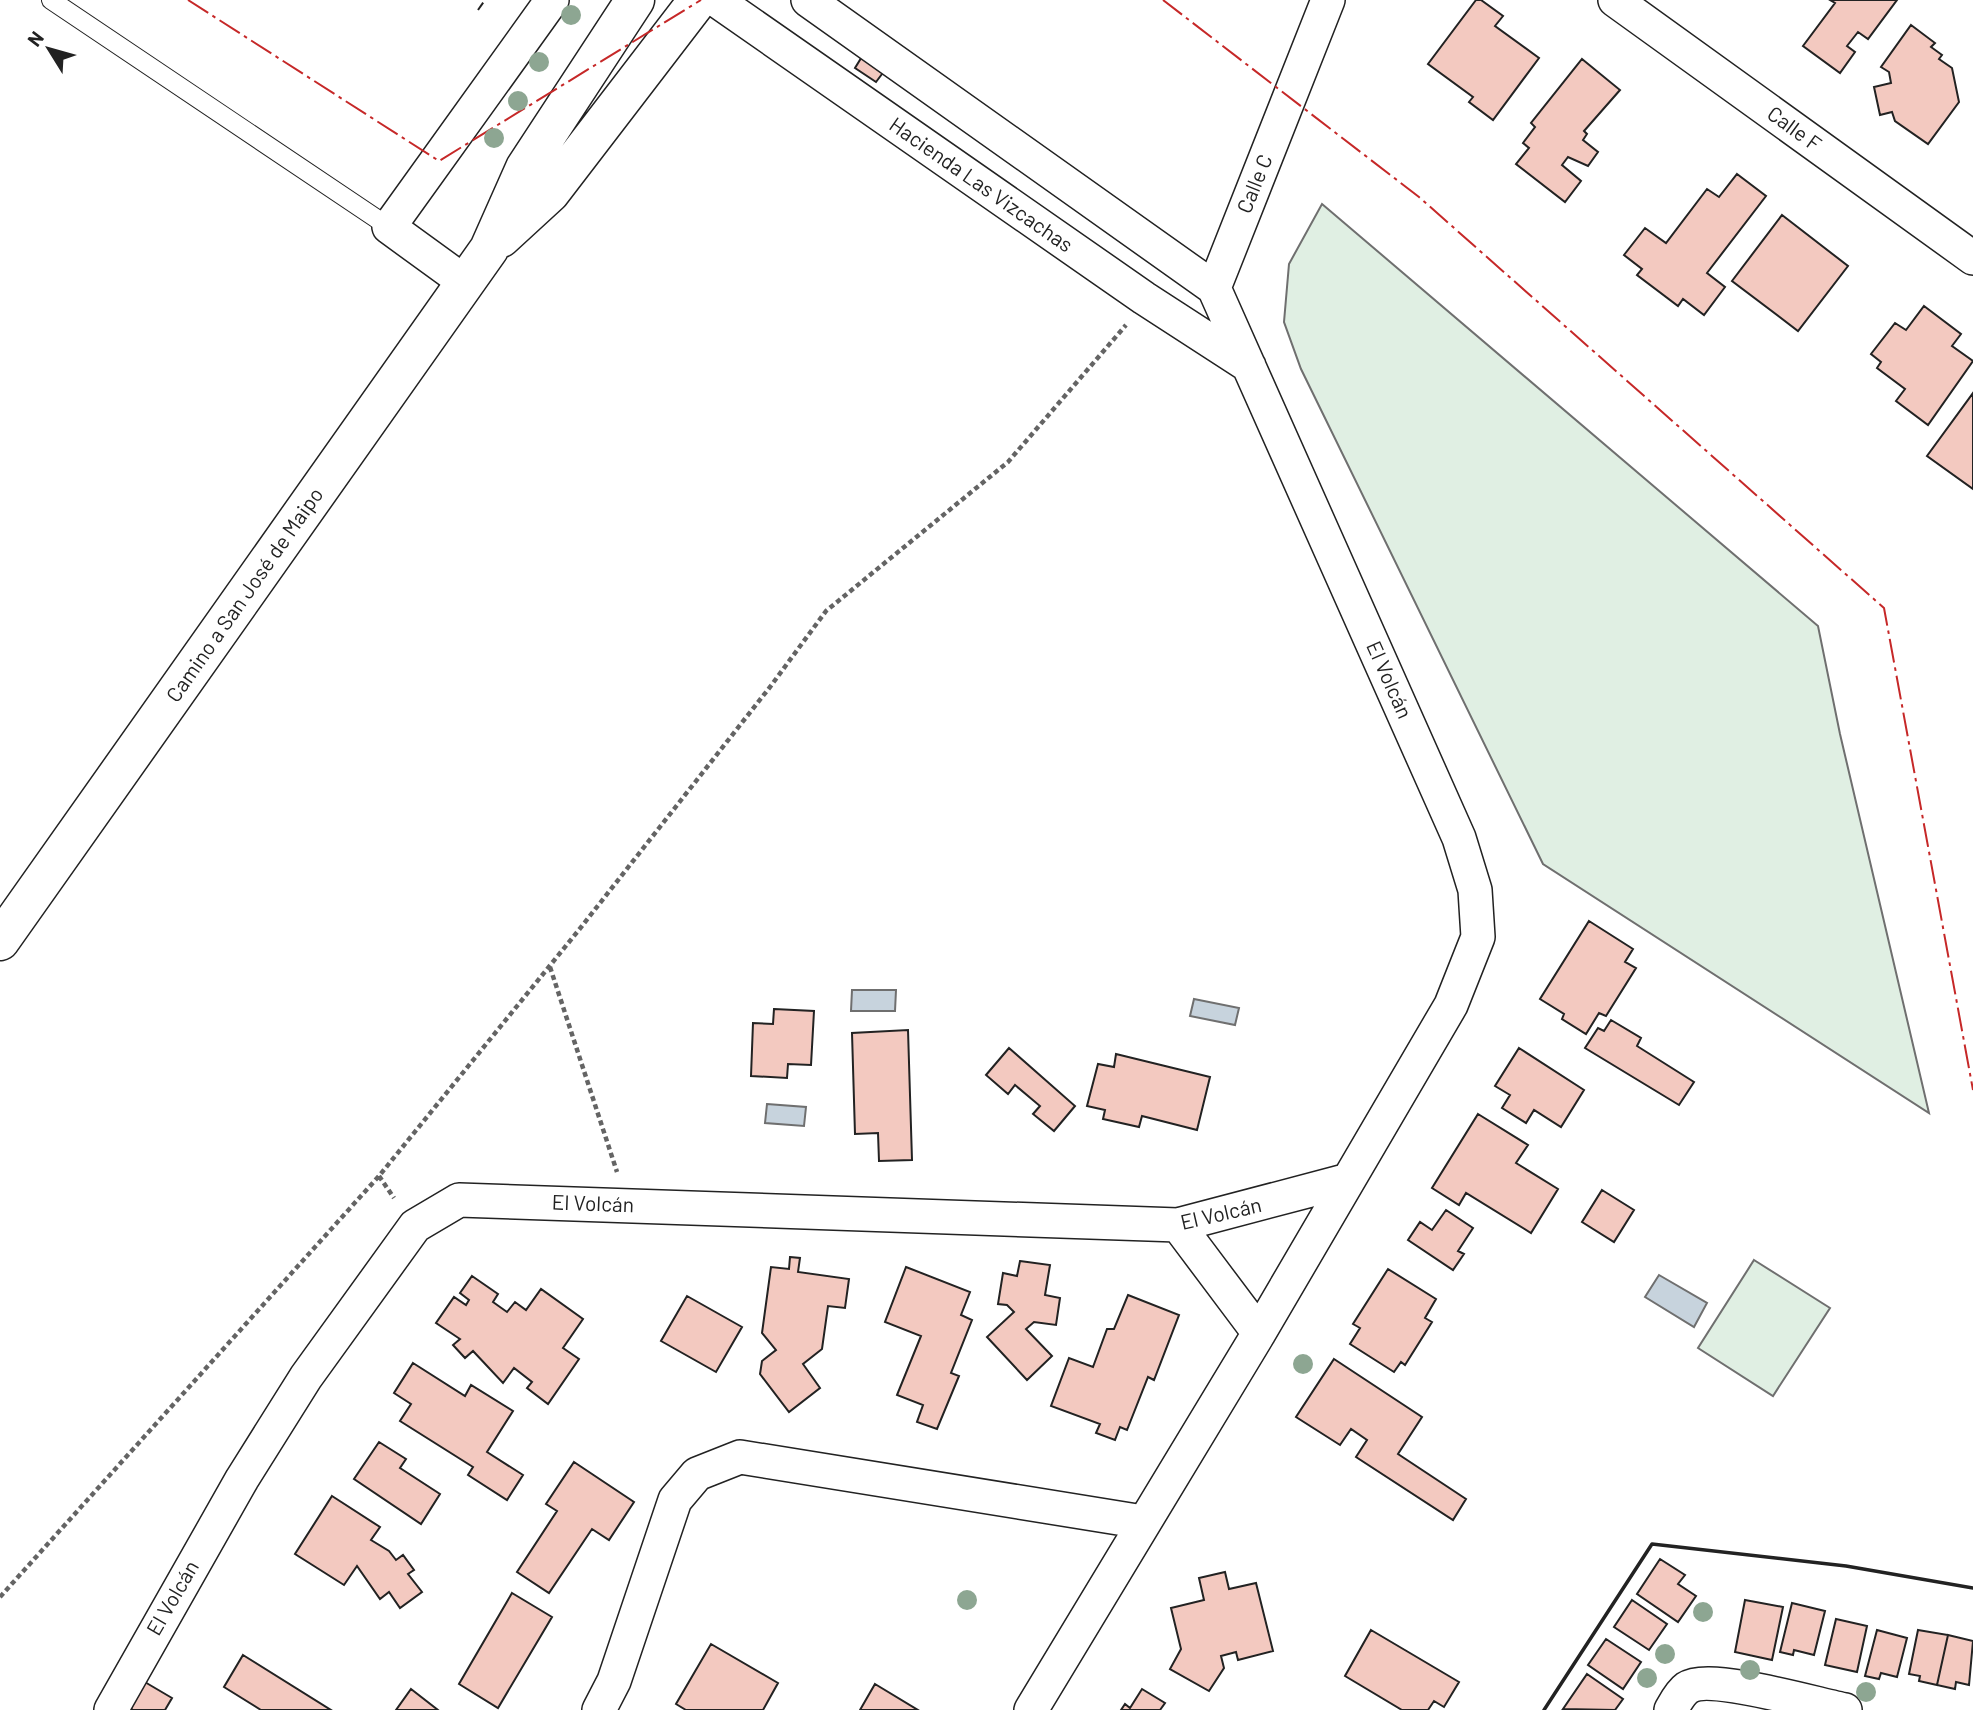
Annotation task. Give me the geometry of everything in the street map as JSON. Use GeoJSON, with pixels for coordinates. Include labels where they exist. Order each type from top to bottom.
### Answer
{"type":"FeatureCollection","features":[{"type":"Feature","properties":{"kind":"main road","name":"Camino a San José de Maipo"},"geometry":{"type":"LineString","coordinates":[[0,941],[489,250],[525,168],[635,0]]}},
{"type":"Feature","properties":{"kind":"main road","name":"Camino a San José de Maipo"},"geometry":{"type":"LineString","coordinates":[[489,250],[550,193],[698,0]]}},
{"type":"Feature","properties":{"kind":"street"},"geometry":{"type":"LineString","coordinates":[[466,283],[389,227],[552,0]]}},
{"type":"Feature","properties":{"kind":"street","name":"Hacienda Las Vizcachas"},"geometry":{"type":"LineString","coordinates":[[716,0],[1144,298],[1249,366]]}},
{"type":"Feature","properties":{"kind":"street"},"geometry":{"type":"LineString","coordinates":[[808,0],[1214,288],[1249,366]]}},
{"type":"Feature","properties":{"kind":"street","name":"Calle C"},"geometry":{"type":"LineString","coordinates":[[1214,288],[1328,0]]}},
{"type":"Feature","properties":{"kind":"street","name":"Calle F"},"geometry":{"type":"LineString","coordinates":[[1615,0],[1973,258]]}},
{"type":"Feature","properties":{"kind":"street","name":"El Volcán"},"geometry":{"type":"LineString","coordinates":[[1031,1710],[1259,1333],[1345,1181],[1451,1005],[1478,937],[1475,890],[1459,838],[1249,366]]}},
{"type":"Feature","properties":{"kind":"street","name":"El Volcán"},"geometry":{"type":"LineString","coordinates":[[111,1710],[242,1479],[306,1377],[415,1226],[459,1200],[1178,1225],[1345,1181]]}},
{"type":"Feature","properties":{"kind":"street"},"geometry":{"type":"LineString","coordinates":[[1178,1225],[1259,1333]]}},
{"type":"Feature","properties":{"kind":"street"},"geometry":{"type":"LineString","coordinates":[[599,1710],[614,1681],[675,1500],[697,1474],[740,1457],[1143,1522]]}},
{"type":"Feature","properties":{"kind":"street"},"geometry":{"type":"LineString","coordinates":[[1671,1710],[1685,1689],[1699,1683],[1723,1684],[1845,1710]]}},
{"type":"Feature","properties":{"kind":"lane"},"geometry":{"type":"LineString","coordinates":[[51,0],[389,227]]}},
{"type":"Feature","properties":{"kind":"path"},"geometry":{"type":"LineString","coordinates":[[0,1597],[379,1176],[550,967],[770,687],[826,611],[1008,462],[1121,333],[1144,298]]}},
{"type":"Feature","properties":{"kind":"path"},"geometry":{"type":"LineString","coordinates":[[550,967],[629,1206]]}},
{"type":"Feature","properties":{"kind":"green space"},"geometry":{"type":"Polygon","coordinates":[[[1322,204],[1818,626],[1840,734],[1929,1113],[1543,864],[1301,369],[1284,322],[1289,264],[1322,204]]]}},
{"type":"Feature","properties":{"kind":"green space"},"geometry":{"type":"Polygon","coordinates":[[[1754,1260],[1830,1308],[1773,1396],[1698,1348],[1754,1260]]]}},
{"type":"Feature","properties":{"kind":"shaded area"},"geometry":{"type":"Polygon","coordinates":[[[852,990],[896,990],[895,1011],[851,1011],[852,990]]]}},
{"type":"Feature","properties":{"kind":"shaded area"},"geometry":{"type":"Polygon","coordinates":[[[1194,999],[1239,1008],[1235,1025],[1190,1016],[1194,999]]]}},
{"type":"Feature","properties":{"kind":"shaded area"},"geometry":{"type":"Polygon","coordinates":[[[767,1104],[806,1107],[804,1126],[765,1123],[767,1104]]]}},
{"type":"Feature","properties":{"kind":"shaded area"},"geometry":{"type":"Polygon","coordinates":[[[1659,1275],[1707,1303],[1694,1327],[1645,1297],[1659,1275]]]}},
{"type":"Feature","properties":{"kind":"building"},"geometry":{"type":"Polygon","coordinates":[[[1476,0],[1481,0],[1503,16],[1495,26],[1539,58],[1493,120],[1469,102],[1473,97],[1428,64],[1476,0]]]}},
{"type":"Feature","properties":{"kind":"building"},"geometry":{"type":"Polygon","coordinates":[[[1830,0],[1897,0],[1868,39],[1858,32],[1847,46],[1855,52],[1840,73],[1803,46],[1835,3],[1830,0]]]}},
{"type":"Feature","properties":{"kind":"building"},"geometry":{"type":"Polygon","coordinates":[[[1911,25],[1935,43],[1931,47],[1942,55],[1939,59],[1952,68],[1959,102],[1928,144],[1895,121],[1892,112],[1880,115],[1874,87],[1891,83],[1889,72],[1881,67],[1911,25]]]}},
{"type":"Feature","properties":{"kind":"building"},"geometry":{"type":"Polygon","coordinates":[[[863,55],[885,70],[876,82],[855,68],[863,55]]]}},
{"type":"Feature","properties":{"kind":"building"},"geometry":{"type":"Polygon","coordinates":[[[1582,59],[1620,90],[1584,131],[1587,134],[1583,140],[1598,152],[1588,166],[1568,157],[1562,165],[1581,181],[1565,202],[1516,164],[1529,148],[1523,143],[1535,127],[1531,123],[1582,59]]]}},
{"type":"Feature","properties":{"kind":"building"},"geometry":{"type":"Polygon","coordinates":[[[1737,174],[1766,196],[1707,273],[1725,287],[1704,315],[1683,299],[1678,306],[1637,275],[1642,269],[1624,255],[1645,228],[1666,243],[1707,189],[1719,197],[1737,174]]]}},
{"type":"Feature","properties":{"kind":"building"},"geometry":{"type":"Polygon","coordinates":[[[1782,215],[1848,266],[1798,331],[1732,281],[1782,215]]]}},
{"type":"Feature","properties":{"kind":"building"},"geometry":{"type":"Polygon","coordinates":[[[1924,306],[1961,334],[1952,346],[1973,361],[1928,425],[1896,401],[1905,389],[1877,368],[1881,362],[1871,354],[1895,323],[1906,330],[1924,306]]]}},
{"type":"Feature","properties":{"kind":"building"},"geometry":{"type":"Polygon","coordinates":[[[1973,393],[1973,489],[1927,456],[1973,393]]]}},
{"type":"Feature","properties":{"kind":"building"},"geometry":{"type":"Polygon","coordinates":[[[1589,921],[1633,949],[1625,962],[1636,968],[1606,1016],[1599,1013],[1586,1034],[1562,1019],[1564,1014],[1540,999],[1589,921]]]}},
{"type":"Feature","properties":{"kind":"building"},"geometry":{"type":"Polygon","coordinates":[[[774,1009],[814,1011],[811,1065],[788,1064],[787,1078],[751,1076],[753,1023],[773,1024],[774,1009]]]}},
{"type":"Feature","properties":{"kind":"building"},"geometry":{"type":"Polygon","coordinates":[[[1611,1020],[1641,1038],[1637,1046],[1694,1082],[1679,1105],[1585,1048],[1598,1028],[1604,1031],[1611,1020]]]}},
{"type":"Feature","properties":{"kind":"building"},"geometry":{"type":"Polygon","coordinates":[[[908,1030],[912,1160],[879,1161],[878,1133],[855,1134],[852,1033],[908,1030]]]}},
{"type":"Feature","properties":{"kind":"building"},"geometry":{"type":"Polygon","coordinates":[[[1009,1048],[1075,1106],[1054,1131],[1033,1114],[1040,1106],[1015,1085],[1008,1094],[986,1075],[1009,1048]]]}},
{"type":"Feature","properties":{"kind":"building"},"geometry":{"type":"Polygon","coordinates":[[[1519,1048],[1584,1090],[1561,1127],[1534,1110],[1526,1123],[1502,1108],[1510,1095],[1495,1086],[1519,1048]]]}},
{"type":"Feature","properties":{"kind":"building"},"geometry":{"type":"Polygon","coordinates":[[[1116,1054],[1210,1077],[1197,1130],[1142,1116],[1139,1127],[1103,1119],[1105,1110],[1087,1106],[1098,1064],[1114,1067],[1116,1054]]]}},
{"type":"Feature","properties":{"kind":"building"},"geometry":{"type":"Polygon","coordinates":[[[1478,1114],[1528,1145],[1516,1163],[1558,1189],[1531,1233],[1466,1193],[1459,1205],[1432,1188],[1478,1114]]]}},
{"type":"Feature","properties":{"kind":"building"},"geometry":{"type":"Polygon","coordinates":[[[1602,1190],[1634,1210],[1614,1242],[1582,1222],[1602,1190]]]}},
{"type":"Feature","properties":{"kind":"building"},"geometry":{"type":"Polygon","coordinates":[[[1446,1210],[1473,1228],[1458,1251],[1464,1254],[1453,1270],[1408,1240],[1420,1222],[1432,1230],[1446,1210]]]}},
{"type":"Feature","properties":{"kind":"building"},"geometry":{"type":"Polygon","coordinates":[[[790,1257],[800,1258],[798,1272],[849,1279],[845,1308],[828,1306],[822,1349],[803,1364],[820,1388],[789,1412],[760,1374],[762,1361],[776,1350],[762,1333],[771,1267],[789,1269],[790,1257]]]}},
{"type":"Feature","properties":{"kind":"building"},"geometry":{"type":"Polygon","coordinates":[[[1020,1261],[1050,1265],[1045,1295],[1060,1298],[1056,1325],[1034,1322],[1026,1329],[1052,1356],[1027,1380],[987,1337],[1014,1312],[1007,1305],[998,1304],[1003,1273],[1017,1276],[1020,1261]]]}},
{"type":"Feature","properties":{"kind":"building"},"geometry":{"type":"Polygon","coordinates":[[[906,1267],[970,1292],[961,1315],[972,1320],[951,1373],[959,1376],[937,1429],[917,1422],[923,1405],[897,1395],[921,1336],[885,1322],[906,1267]]]}},
{"type":"Feature","properties":{"kind":"building"},"geometry":{"type":"Polygon","coordinates":[[[1388,1269],[1436,1299],[1425,1318],[1432,1322],[1405,1365],[1401,1362],[1394,1372],[1350,1344],[1360,1328],[1353,1324],[1388,1269]]]}},
{"type":"Feature","properties":{"kind":"building"},"geometry":{"type":"Polygon","coordinates":[[[472,1276],[498,1294],[493,1302],[507,1312],[515,1302],[526,1310],[541,1289],[583,1319],[563,1348],[579,1359],[548,1404],[527,1388],[532,1382],[514,1368],[503,1383],[473,1351],[465,1358],[453,1345],[460,1339],[436,1323],[454,1297],[466,1305],[469,1300],[460,1293],[472,1276]]]}},
{"type":"Feature","properties":{"kind":"building"},"geometry":{"type":"Polygon","coordinates":[[[1128,1295],[1179,1315],[1154,1380],[1148,1377],[1127,1430],[1120,1427],[1115,1440],[1096,1433],[1100,1424],[1051,1406],[1069,1358],[1093,1367],[1107,1329],[1114,1329],[1128,1295]]]}},
{"type":"Feature","properties":{"kind":"building"},"geometry":{"type":"Polygon","coordinates":[[[687,1296],[742,1327],[716,1372],[661,1341],[687,1296]]]}},
{"type":"Feature","properties":{"kind":"building"},"geometry":{"type":"Polygon","coordinates":[[[1334,1359],[1422,1417],[1398,1454],[1466,1499],[1453,1520],[1356,1457],[1367,1440],[1351,1429],[1340,1445],[1296,1417],[1334,1359]]]}},
{"type":"Feature","properties":{"kind":"building"},"geometry":{"type":"Polygon","coordinates":[[[413,1363],[465,1396],[471,1385],[513,1411],[487,1452],[523,1475],[507,1500],[468,1475],[473,1467],[400,1421],[411,1404],[394,1393],[413,1363]]]}},
{"type":"Feature","properties":{"kind":"building"},"geometry":{"type":"Polygon","coordinates":[[[379,1442],[406,1459],[400,1468],[440,1494],[421,1524],[354,1479],[379,1442]]]}},
{"type":"Feature","properties":{"kind":"building"},"geometry":{"type":"Polygon","coordinates":[[[574,1462],[634,1502],[609,1540],[592,1529],[549,1593],[517,1572],[557,1511],[546,1504],[574,1462]]]}},
{"type":"Feature","properties":{"kind":"building"},"geometry":{"type":"Polygon","coordinates":[[[332,1496],[380,1527],[371,1540],[389,1551],[396,1560],[403,1555],[414,1570],[408,1574],[422,1592],[400,1608],[389,1592],[380,1599],[357,1566],[344,1585],[295,1554],[332,1496]]]}},
{"type":"Feature","properties":{"kind":"building"},"geometry":{"type":"Polygon","coordinates":[[[1660,1559],[1685,1575],[1678,1584],[1696,1596],[1678,1622],[1637,1594],[1660,1559]]]}},
{"type":"Feature","properties":{"kind":"building"},"geometry":{"type":"Polygon","coordinates":[[[1225,1572],[1229,1589],[1256,1583],[1273,1651],[1238,1660],[1236,1652],[1221,1656],[1224,1668],[1209,1691],[1170,1669],[1181,1649],[1171,1608],[1204,1600],[1199,1578],[1225,1572]]]}},
{"type":"Feature","properties":{"kind":"building"},"geometry":{"type":"Polygon","coordinates":[[[512,1593],[552,1617],[498,1708],[459,1684],[512,1593]]]}},
{"type":"Feature","properties":{"kind":"building"},"geometry":{"type":"Polygon","coordinates":[[[1632,1600],[1667,1624],[1649,1650],[1614,1627],[1632,1600]]]}},
{"type":"Feature","properties":{"kind":"building"},"geometry":{"type":"Polygon","coordinates":[[[1745,1600],[1783,1607],[1772,1660],[1735,1652],[1745,1600]]]}},
{"type":"Feature","properties":{"kind":"building"},"geometry":{"type":"Polygon","coordinates":[[[1792,1603],[1825,1611],[1814,1655],[1794,1650],[1793,1655],[1780,1652],[1792,1603]]]}},
{"type":"Feature","properties":{"kind":"building"},"geometry":{"type":"Polygon","coordinates":[[[1836,1619],[1867,1626],[1857,1672],[1825,1665],[1836,1619]]]}},
{"type":"Feature","properties":{"kind":"building"},"geometry":{"type":"Polygon","coordinates":[[[1371,1630],[1459,1682],[1444,1707],[1434,1701],[1428,1710],[1402,1710],[1345,1676],[1371,1630]]]}},
{"type":"Feature","properties":{"kind":"building"},"geometry":{"type":"Polygon","coordinates":[[[1877,1630],[1907,1638],[1897,1677],[1881,1673],[1879,1679],[1865,1676],[1877,1630]]]}},
{"type":"Feature","properties":{"kind":"building"},"geometry":{"type":"Polygon","coordinates":[[[1918,1630],[1948,1635],[1937,1685],[1919,1681],[1920,1676],[1909,1674],[1918,1630]]]}},
{"type":"Feature","properties":{"kind":"building"},"geometry":{"type":"Polygon","coordinates":[[[1948,1635],[1973,1641],[1969,1685],[1956,1682],[1955,1689],[1937,1685],[1948,1635]]]}},
{"type":"Feature","properties":{"kind":"building"},"geometry":{"type":"Polygon","coordinates":[[[1606,1639],[1641,1662],[1623,1689],[1588,1665],[1606,1639]]]}},
{"type":"Feature","properties":{"kind":"building"},"geometry":{"type":"Polygon","coordinates":[[[711,1644],[778,1683],[763,1710],[686,1710],[676,1704],[711,1644]]]}},
{"type":"Feature","properties":{"kind":"building"},"geometry":{"type":"Polygon","coordinates":[[[243,1655],[331,1710],[261,1710],[224,1687],[243,1655]]]}},
{"type":"Feature","properties":{"kind":"building"},"geometry":{"type":"Polygon","coordinates":[[[1587,1674],[1623,1699],[1615,1710],[1563,1709],[1587,1674]]]}},
{"type":"Feature","properties":{"kind":"building"},"geometry":{"type":"Polygon","coordinates":[[[138,1678],[172,1698],[165,1710],[133,1710],[123,1703],[138,1678]]]}},
{"type":"Feature","properties":{"kind":"building"},"geometry":{"type":"Polygon","coordinates":[[[875,1684],[918,1710],[860,1710],[875,1684]]]}},
{"type":"Feature","properties":{"kind":"building"},"geometry":{"type":"Polygon","coordinates":[[[411,1689],[438,1710],[396,1710],[411,1689]]]}},
{"type":"Feature","properties":{"kind":"building"},"geometry":{"type":"Polygon","coordinates":[[[1142,1689],[1165,1703],[1160,1710],[1121,1710],[1125,1704],[1130,1708],[1142,1689]]]}},
{"type":"Feature","properties":{"kind":"fence"},"geometry":{"type":"LineString","coordinates":[[478,10],[485,0]]}},
{"type":"Feature","properties":{"kind":"wall"},"geometry":{"type":"LineString","coordinates":[[1544,1710],[1652,1544],[1846,1566],[1973,1588]]}},
{"type":"Feature","properties":{"kind":"power"},"geometry":{"type":"LineString","coordinates":[[188,0],[439,161],[701,0]]}},
{"type":"Feature","properties":{"kind":"power"},"geometry":{"type":"LineString","coordinates":[[1163,0],[1419,197],[1884,608],[1973,1090]]}}]}
